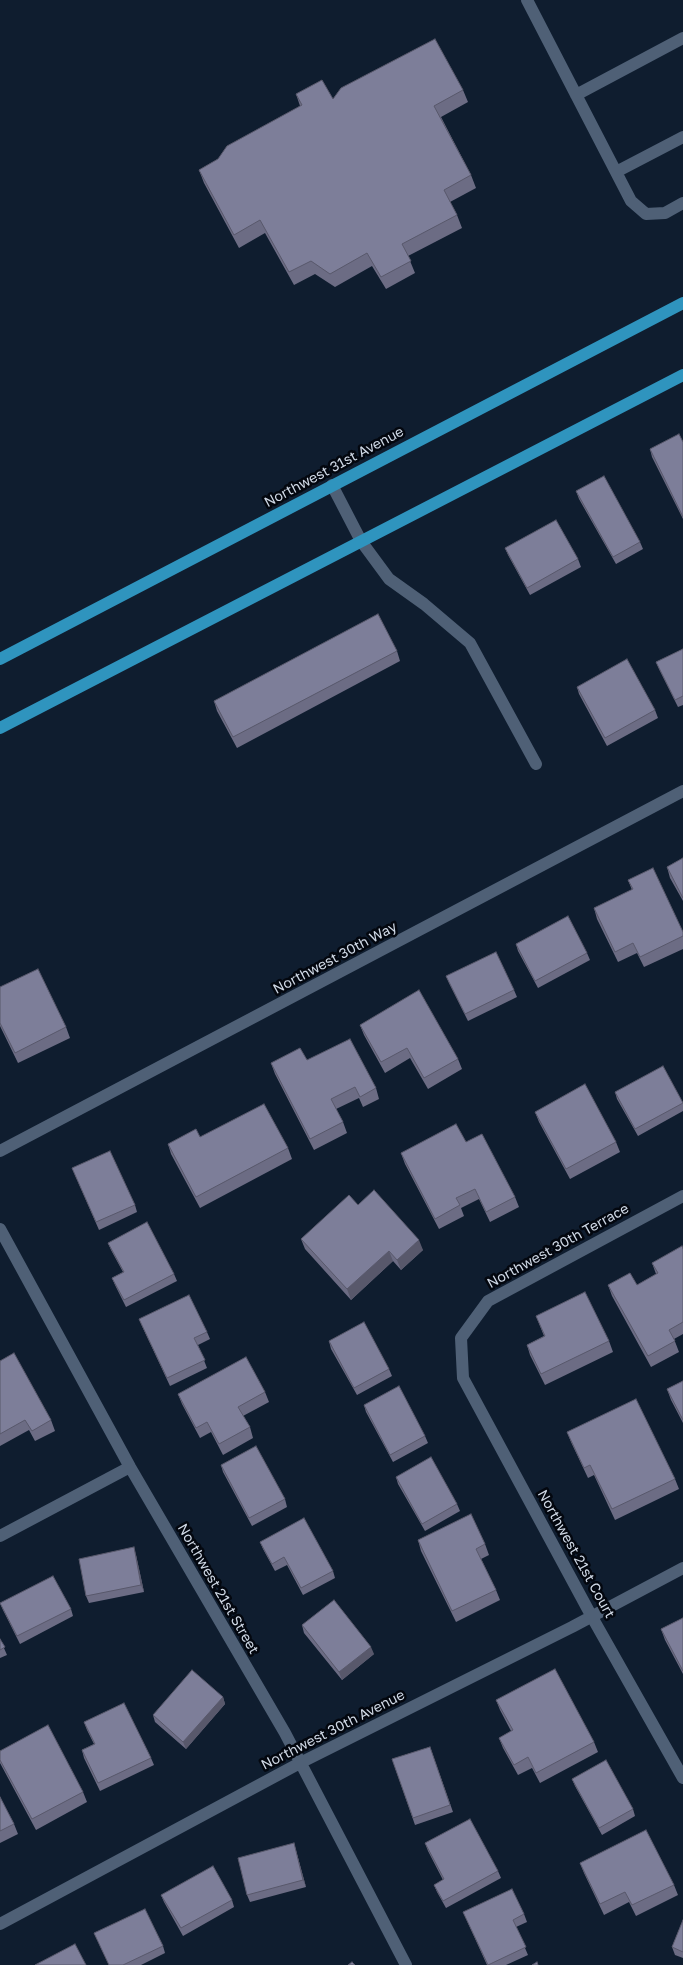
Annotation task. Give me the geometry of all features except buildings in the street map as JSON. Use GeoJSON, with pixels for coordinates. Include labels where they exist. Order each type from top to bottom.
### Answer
{"type":"FeatureCollection","features":[{"type":"Feature","properties":{"kind":"main road","name":"Northwest 31st Avenue"},"geometry":{"type":"LineString","coordinates":[[0,658],[683,304]]}},
{"type":"Feature","properties":{"kind":"main road"},"geometry":{"type":"LineString","coordinates":[[0,728],[683,375]]}},
{"type":"Feature","properties":{"kind":"street"},"geometry":{"type":"LineString","coordinates":[[527,0],[631,201],[646,214],[665,213],[683,203]]}},
{"type":"Feature","properties":{"kind":"street"},"geometry":{"type":"LineString","coordinates":[[576,95],[683,38]]}},
{"type":"Feature","properties":{"kind":"street"},"geometry":{"type":"LineString","coordinates":[[616,172],[683,136]]}},
{"type":"Feature","properties":{"kind":"street"},"geometry":{"type":"LineString","coordinates":[[332,485],[361,541],[389,579],[431,609],[470,643],[536,764]]}},
{"type":"Feature","properties":{"kind":"street","name":"Northwest 30th Way"},"geometry":{"type":"LineString","coordinates":[[0,1151],[683,791]]}},
{"type":"Feature","properties":{"kind":"street","name":"Northwest 30th Terrace"},"geometry":{"type":"LineString","coordinates":[[461,1338],[488,1301],[683,1196]]}},
{"type":"Feature","properties":{"kind":"street","name":"Northwest 21st Street"},"geometry":{"type":"LineString","coordinates":[[0,1230],[130,1467],[300,1762],[406,1965]]}},
{"type":"Feature","properties":{"kind":"street","name":"Northwest 21st Court"},"geometry":{"type":"LineString","coordinates":[[461,1338],[463,1378],[592,1616],[683,1778]]}},
{"type":"Feature","properties":{"kind":"street"},"geometry":{"type":"LineString","coordinates":[[0,1536],[130,1467]]}},
{"type":"Feature","properties":{"kind":"street","name":"Northwest 30th Avenue"},"geometry":{"type":"LineString","coordinates":[[0,1924],[300,1762],[592,1616],[683,1568]]}}]}
